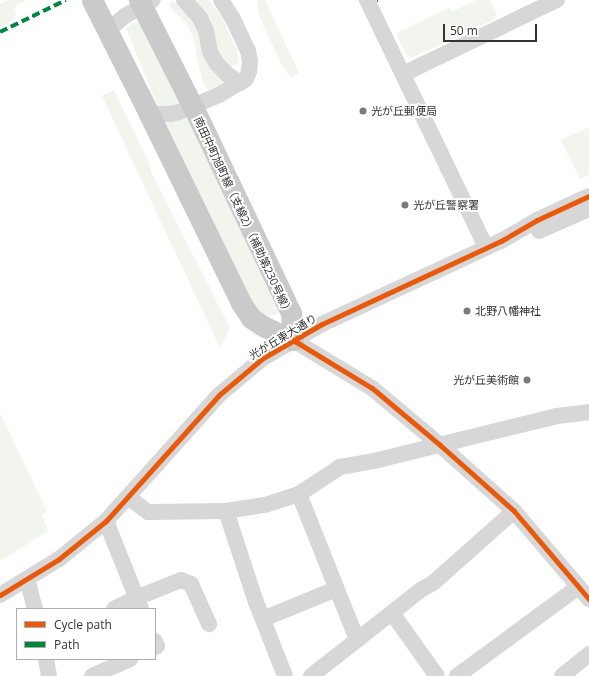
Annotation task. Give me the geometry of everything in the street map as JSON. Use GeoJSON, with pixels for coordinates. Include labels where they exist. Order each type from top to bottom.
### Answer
{"type":"FeatureCollection","features":[{"type":"Feature","properties":{"kind":"main road","name":"南田中町旭町線（支線2）（補助第230号線）"},"geometry":{"type":"LineString","coordinates":[[93,3],[241,303],[251,318],[263,326],[293,340],[291,313],[145,2]]}},
{"type":"Feature","properties":{"kind":"street"},"geometry":{"type":"LineString","coordinates":[[184,0],[200,18],[206,31],[210,52],[217,64],[228,75],[241,83]]}},
{"type":"Feature","properties":{"kind":"street"},"geometry":{"type":"LineString","coordinates":[[149,114],[171,114],[193,107],[241,83],[246,79],[249,71],[249,56],[240,33],[222,0]]}},
{"type":"Feature","properties":{"kind":"street"},"geometry":{"type":"LineString","coordinates":[[367,0],[486,248]]}},
{"type":"Feature","properties":{"kind":"street"},"geometry":{"type":"LineString","coordinates":[[403,74],[558,0]]}},
{"type":"Feature","properties":{"kind":"street"},"geometry":{"type":"LineString","coordinates":[[107,31],[145,2]]}},
{"type":"Feature","properties":{"kind":"street","name":"光が丘東大通り"},"geometry":{"type":"LineString","coordinates":[[0,595],[58,559],[106,521],[219,395],[263,358],[322,324],[501,241],[537,220],[589,196]]}},
{"type":"Feature","properties":{"kind":"street","name":"光が丘東大通り"},"geometry":{"type":"LineString","coordinates":[[501,241],[541,230],[589,209]]}},
{"type":"Feature","properties":{"kind":"street"},"geometry":{"type":"LineString","coordinates":[[293,340],[372,388],[440,445],[514,511],[584,590],[457,676]]}},
{"type":"Feature","properties":{"kind":"street"},"geometry":{"type":"LineString","coordinates":[[128,497],[148,512],[226,511],[265,505],[300,494],[340,467],[378,460],[557,416],[589,412]]}},
{"type":"Feature","properties":{"kind":"street"},"geometry":{"type":"LineString","coordinates":[[300,494],[357,640]]}},
{"type":"Feature","properties":{"kind":"street"},"geometry":{"type":"LineString","coordinates":[[226,511],[263,619],[285,676]]}},
{"type":"Feature","properties":{"kind":"street"},"geometry":{"type":"LineString","coordinates":[[312,676],[433,583],[514,511]]}},
{"type":"Feature","properties":{"kind":"street"},"geometry":{"type":"LineString","coordinates":[[106,521],[138,603]]}},
{"type":"Feature","properties":{"kind":"street"},"geometry":{"type":"LineString","coordinates":[[27,579],[35,608]]}},
{"type":"Feature","properties":{"kind":"street"},"geometry":{"type":"LineString","coordinates":[[118,608],[138,603],[181,580],[191,584],[209,624]]}},
{"type":"Feature","properties":{"kind":"street"},"geometry":{"type":"LineString","coordinates":[[263,619],[336,589]]}},
{"type":"Feature","properties":{"kind":"street"},"geometry":{"type":"LineString","coordinates":[[392,613],[436,676]]}},
{"type":"Feature","properties":{"kind":"street"},"geometry":{"type":"LineString","coordinates":[[562,676],[589,654]]}},
{"type":"Feature","properties":{"kind":"street"},"geometry":{"type":"LineString","coordinates":[[46,660],[49,676]]}},
{"type":"Feature","properties":{"kind":"street"},"geometry":{"type":"LineString","coordinates":[[92,676],[128,660]]}},
{"type":"Feature","properties":{"kind":"shaded area"},"geometry":{"type":"Polygon","coordinates":[[[9,0],[26,0],[18,4],[14,10],[16,15],[13,20],[0,27],[0,4],[9,0]]]}},
{"type":"Feature","properties":{"kind":"shaded area"},"geometry":{"type":"Polygon","coordinates":[[[192,0],[209,0],[222,17],[236,48],[239,59],[237,65],[230,66],[221,58],[192,0]]]}},
{"type":"Feature","properties":{"kind":"shaded area"},"geometry":{"type":"Polygon","coordinates":[[[257,0],[265,0],[299,73],[290,77],[280,62],[258,13],[257,0]]]}},
{"type":"Feature","properties":{"kind":"shaded area"},"geometry":{"type":"Polygon","coordinates":[[[477,0],[490,0],[497,14],[493,20],[413,57],[406,55],[396,33],[449,8],[451,12],[477,0]]]}},
{"type":"Feature","properties":{"kind":"shaded area"},"geometry":{"type":"Polygon","coordinates":[[[174,1],[191,17],[224,81],[222,86],[209,91],[203,82],[194,39],[187,24],[170,7],[170,3],[174,1]]]}},
{"type":"Feature","properties":{"kind":"shaded area"},"geometry":{"type":"Polygon","coordinates":[[[134,22],[141,22],[281,312],[269,317],[260,312],[253,304],[177,154],[126,28],[134,22]]]}},
{"type":"Feature","properties":{"kind":"shaded area"},"geometry":{"type":"Polygon","coordinates":[[[114,90],[151,167],[151,172],[230,328],[220,348],[102,96],[114,90]]]}},
{"type":"Feature","properties":{"kind":"shaded area"},"geometry":{"type":"Polygon","coordinates":[[[589,127],[589,175],[580,179],[561,140],[589,127]]]}},
{"type":"Feature","properties":{"kind":"shaded area"},"geometry":{"type":"Polygon","coordinates":[[[0,413],[47,511],[42,514],[48,531],[0,561],[0,413]]]}},
{"type":"Feature","properties":{"kind":"marked path"},"geometry":{"type":"LineString","coordinates":[[0,32],[66,0]]}},
{"type":"Feature","properties":{"kind":"cycle path"},"geometry":{"type":"LineString","coordinates":[[0,595],[59,559],[106,521],[219,395],[263,358],[322,324],[501,241],[537,220],[589,196]]}},
{"type":"Feature","properties":{"kind":"cycle path"},"geometry":{"type":"LineString","coordinates":[[293,340],[372,388],[440,445],[514,511],[589,599]]}},
{"type":"Feature","properties":{"kind":"place","name":"光が丘郵便局"},"geometry":{"type":"Point","coordinates":[363,111]}},
{"type":"Feature","properties":{"kind":"place","name":"光が丘警察署"},"geometry":{"type":"Point","coordinates":[405,205]}},
{"type":"Feature","properties":{"kind":"place","name":"北野八幡神社"},"geometry":{"type":"Point","coordinates":[467,311]}},
{"type":"Feature","properties":{"kind":"place","name":"光が丘美術館"},"geometry":{"type":"Point","coordinates":[527,380]}}]}
